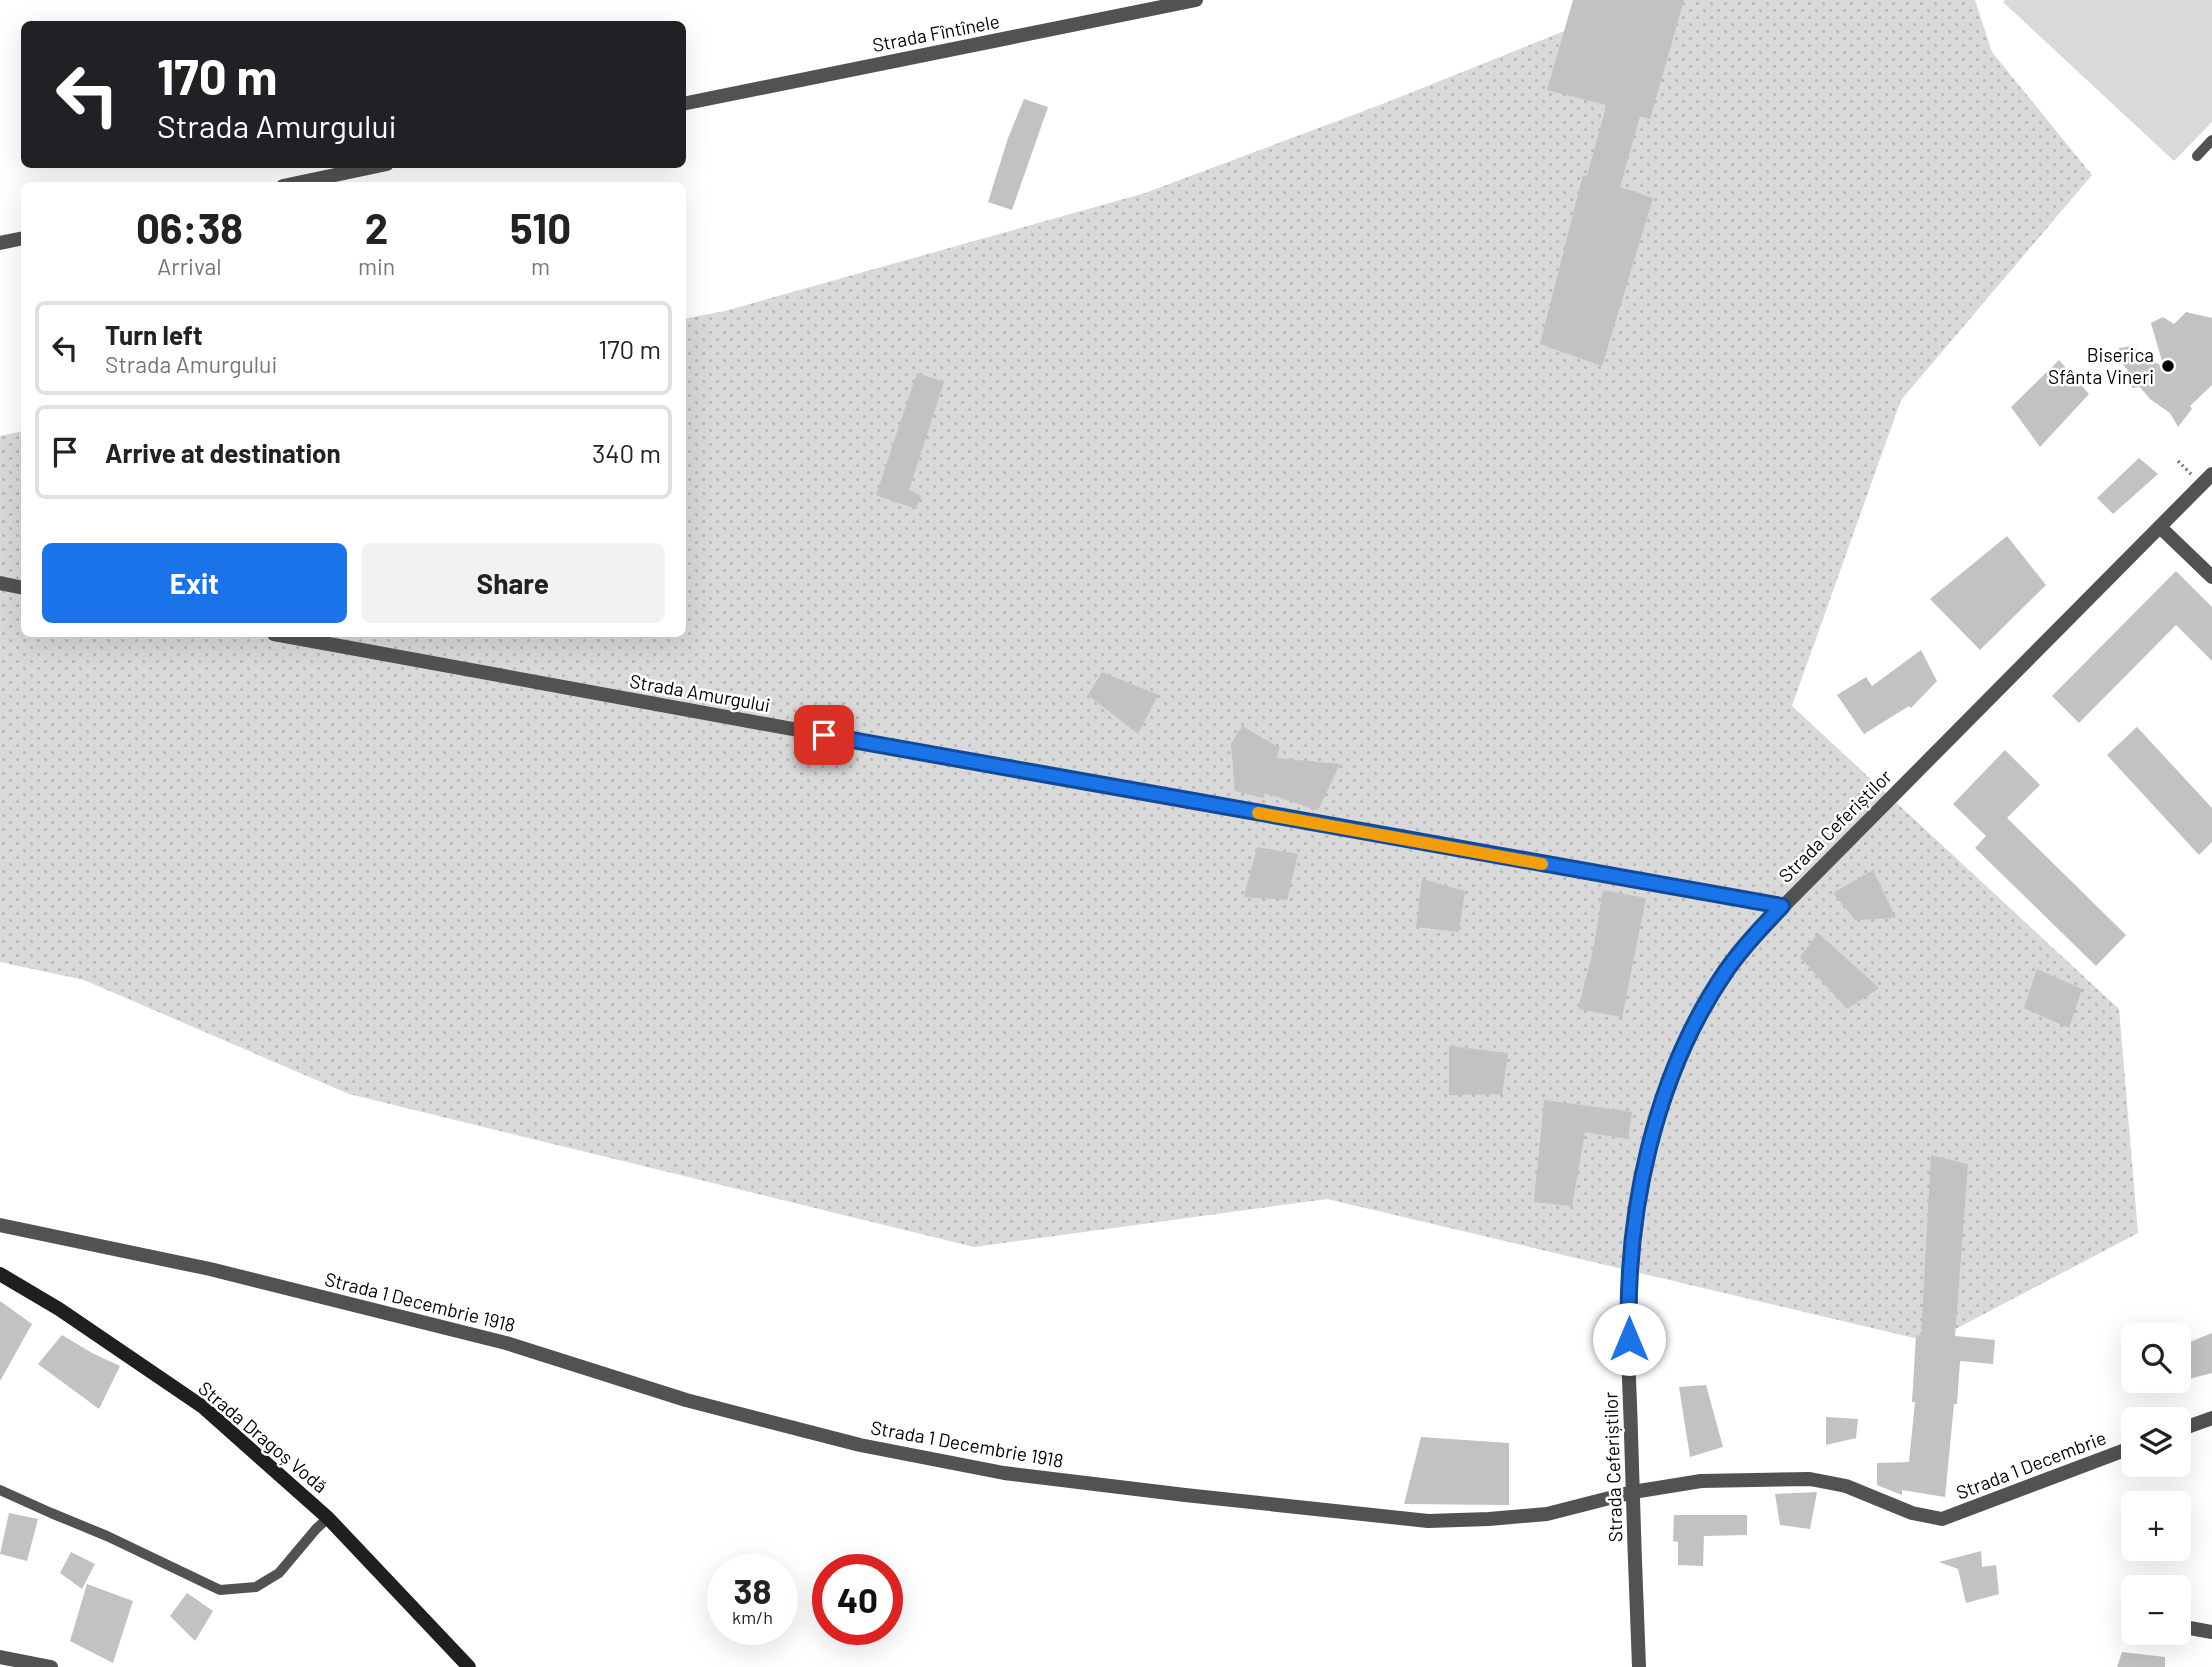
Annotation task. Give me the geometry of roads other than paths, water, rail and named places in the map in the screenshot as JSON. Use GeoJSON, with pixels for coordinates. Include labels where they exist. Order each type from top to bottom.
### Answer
{"type":"FeatureCollection","features":[{"type":"Feature","properties":{"kind":"main road","name":"Strada Dragoș Vodă"},"geometry":{"type":"LineString","coordinates":[[0,1274],[59,1309],[203,1408],[328,1518],[469,1667]]}},
{"type":"Feature","properties":{"kind":"street","name":"Strada Fîntînele"},"geometry":{"type":"LineString","coordinates":[[686,103],[1196,0]]}},
{"type":"Feature","properties":{"kind":"street"},"geometry":{"type":"LineString","coordinates":[[302,182],[368,168]]}},
{"type":"Feature","properties":{"kind":"street"},"geometry":{"type":"LineString","coordinates":[[0,243],[21,239]]}},
{"type":"Feature","properties":{"kind":"street","name":"Strada Ceferiștilor"},"geometry":{"type":"LineString","coordinates":[[1639,1667],[1628,1313],[1642,1182],[1656,1125],[1678,1060],[1706,1004],[1746,944],[2212,474]]}},
{"type":"Feature","properties":{"kind":"street"},"geometry":{"type":"LineString","coordinates":[[2160,527],[2212,577]]}},
{"type":"Feature","properties":{"kind":"street"},"geometry":{"type":"LineString","coordinates":[[0,583],[21,586]]}},
{"type":"Feature","properties":{"kind":"street","name":"Strada Amurgului"},"geometry":{"type":"LineString","coordinates":[[290,637],[1782,906]]}},
{"type":"Feature","properties":{"kind":"street","name":"Strada 1 Decembrie 1918"},"geometry":{"type":"LineString","coordinates":[[0,1225],[210,1269],[506,1343],[699,1404],[860,1445],[1004,1473],[1428,1521],[1547,1514],[1633,1492],[1701,1481],[1810,1479],[1846,1486],[1912,1513],[1942,1519]]}},
{"type":"Feature","properties":{"kind":"street"},"geometry":{"type":"LineString","coordinates":[[2191,1426],[2212,1418]]}},
{"type":"Feature","properties":{"kind":"street","name":"Strada 1 Decembrie"},"geometry":{"type":"LineString","coordinates":[[1942,1519],[2121,1452]]}},
{"type":"Feature","properties":{"kind":"street"},"geometry":{"type":"LineString","coordinates":[[2191,1628],[2212,1632]]}},
{"type":"Feature","properties":{"kind":"street"},"geometry":{"type":"LineString","coordinates":[[0,1657],[51,1667]]}},
{"type":"Feature","properties":{"kind":"lane"},"geometry":{"type":"LineString","coordinates":[[2197,156],[2212,140]]}},
{"type":"Feature","properties":{"kind":"lane"},"geometry":{"type":"LineString","coordinates":[[0,1490],[107,1536],[220,1590],[256,1587],[279,1573],[328,1518]]}},
{"type":"Feature","properties":{"kind":"place","name":"Biserica Sfânta Vineri"},"geometry":{"type":"Point","coordinates":[2168,366]}}]}
